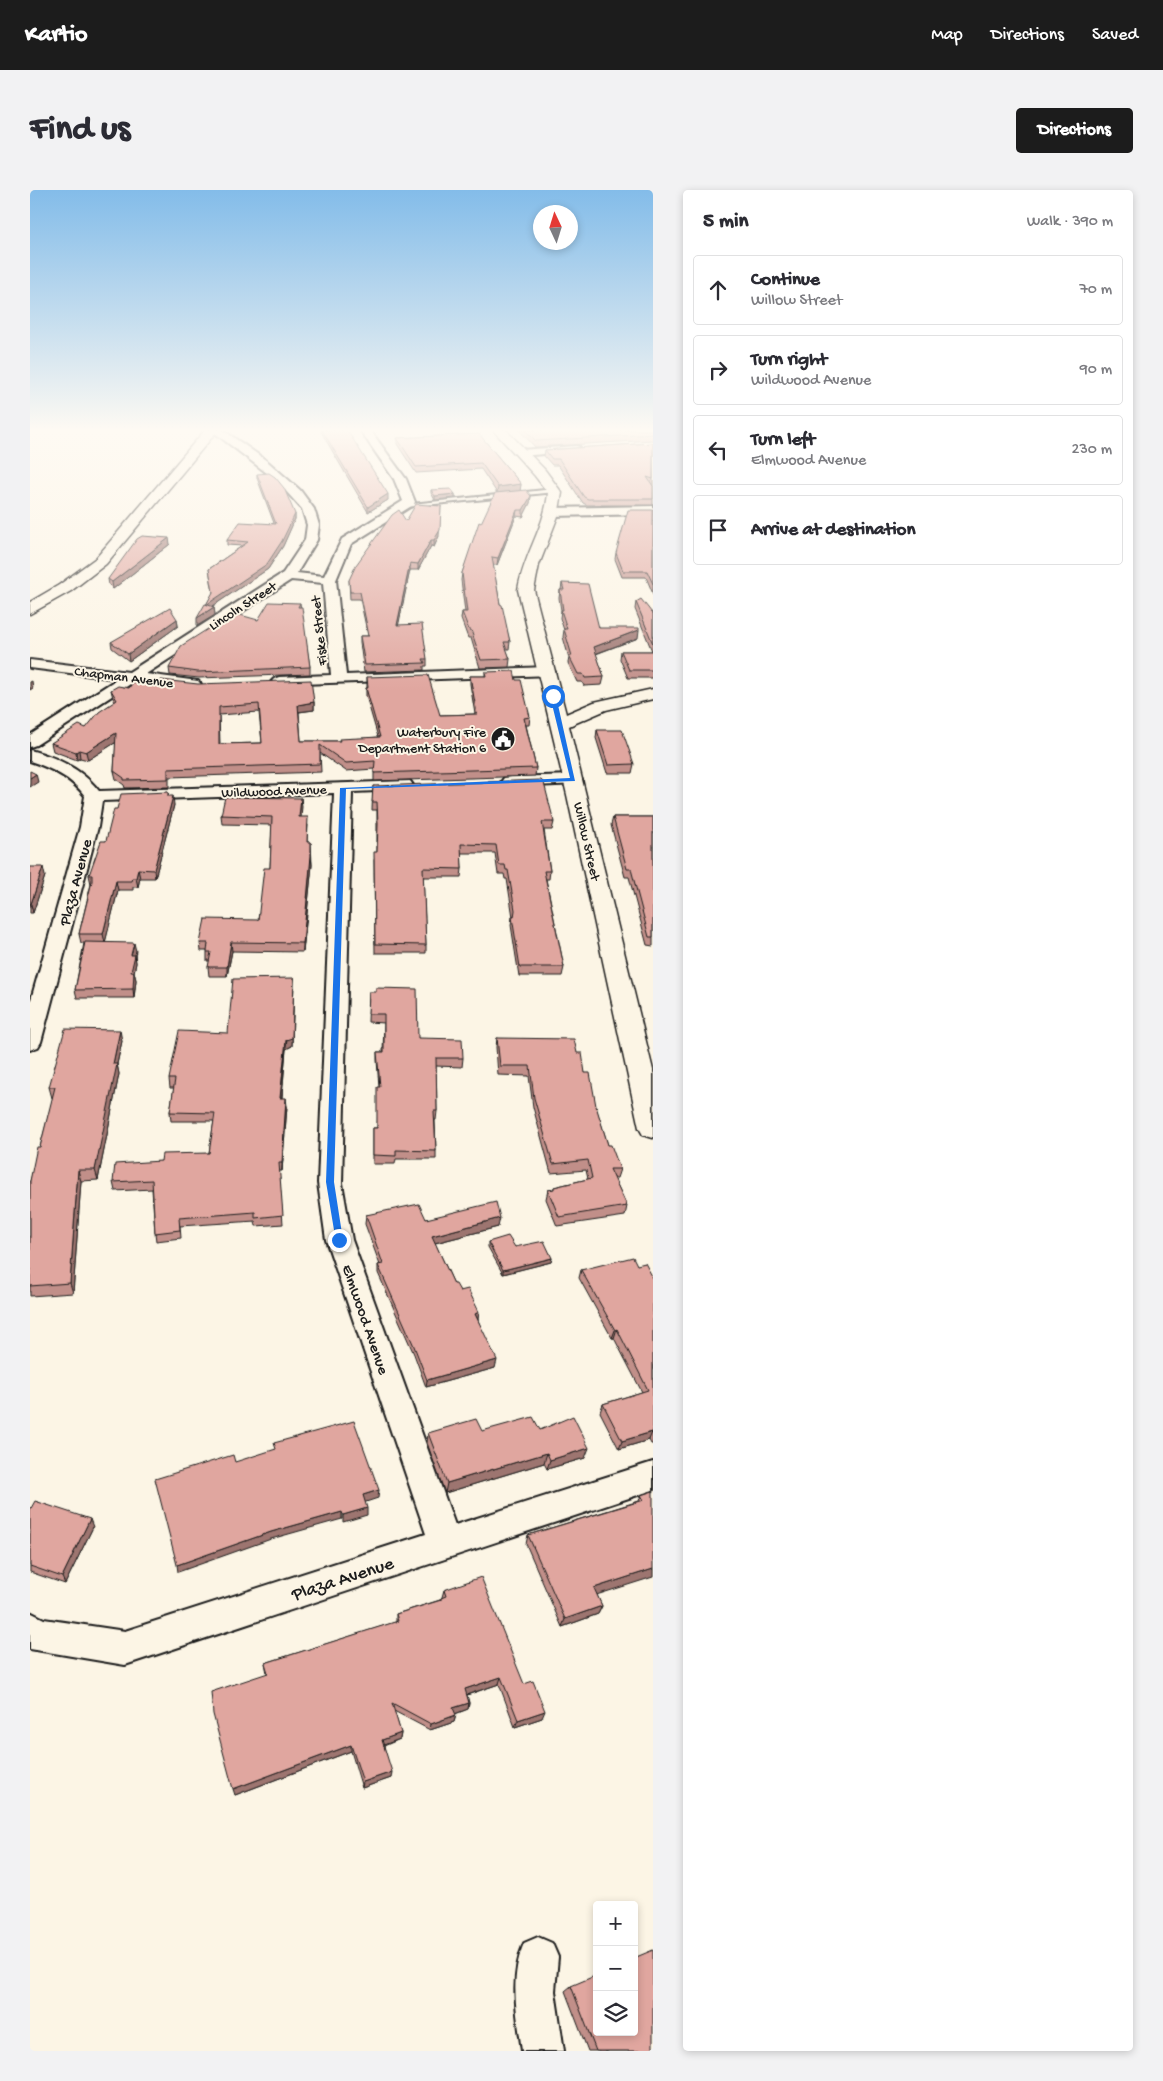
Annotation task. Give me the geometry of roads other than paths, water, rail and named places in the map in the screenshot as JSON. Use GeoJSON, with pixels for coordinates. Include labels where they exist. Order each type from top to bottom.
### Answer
{"type":"FeatureCollection","features":[{"type":"Feature","properties":{"kind":"street"},"geometry":{"type":"LineString","coordinates":[[30,609],[71,584],[101,560],[139,517]]}},
{"type":"Feature","properties":{"kind":"street"},"geometry":{"type":"LineString","coordinates":[[313,517],[321,539],[346,542],[385,517]]}},
{"type":"Feature","properties":{"kind":"street","name":"Willow Street"},"geometry":{"type":"LineString","coordinates":[[549,517],[526,578],[529,602],[560,723],[653,1128]]}},
{"type":"Feature","properties":{"kind":"street","name":"Lincoln Street"},"geometry":{"type":"LineString","coordinates":[[30,742],[288,576],[321,539]]}},
{"type":"Feature","properties":{"kind":"street","name":"Fiske Street"},"geometry":{"type":"LineString","coordinates":[[339,679],[329,580],[346,542]]}},
{"type":"Feature","properties":{"kind":"street","name":"Fiske Street"},"geometry":{"type":"LineString","coordinates":[[288,576],[329,580]]}},
{"type":"Feature","properties":{"kind":"street","name":"Chapman Avenue"},"geometry":{"type":"LineString","coordinates":[[30,664],[208,685]]}},
{"type":"Feature","properties":{"kind":"street"},"geometry":{"type":"LineString","coordinates":[[264,682],[547,672]]}},
{"type":"Feature","properties":{"kind":"street"},"geometry":{"type":"LineString","coordinates":[[560,723],[613,703],[653,694]]}},
{"type":"Feature","properties":{"kind":"street"},"geometry":{"type":"LineString","coordinates":[[553,696],[613,703]]}},
{"type":"Feature","properties":{"kind":"street"},"geometry":{"type":"LineString","coordinates":[[30,755],[73,774],[86,784],[94,796]]}},
{"type":"Feature","properties":{"kind":"street"},"geometry":{"type":"LineString","coordinates":[[498,782],[573,780]]}},
{"type":"Feature","properties":{"kind":"street","name":"Wildwood Avenue"},"geometry":{"type":"LineString","coordinates":[[94,796],[420,785]]}},
{"type":"Feature","properties":{"kind":"street","name":"Elmwood Avenue"},"geometry":{"type":"LineString","coordinates":[[343,788],[330,1182],[339,1240],[445,1543]]}},
{"type":"Feature","properties":{"kind":"street","name":"Plaza Avenue"},"geometry":{"type":"LineString","coordinates":[[30,1042],[89,827],[94,796]]}},
{"type":"Feature","properties":{"kind":"street","name":"Plaza Avenue"},"geometry":{"type":"LineString","coordinates":[[30,1630],[36,1634],[125,1648],[653,1476]]}},
{"type":"Feature","properties":{"kind":"street"},"geometry":{"type":"LineString","coordinates":[[538,1957],[535,1968],[543,2051]]}},
{"type":"Feature","properties":{"kind":"place","name":"Waterbury Fire Department Station 6"},"geometry":{"type":"Point","coordinates":[503,739]}}]}
